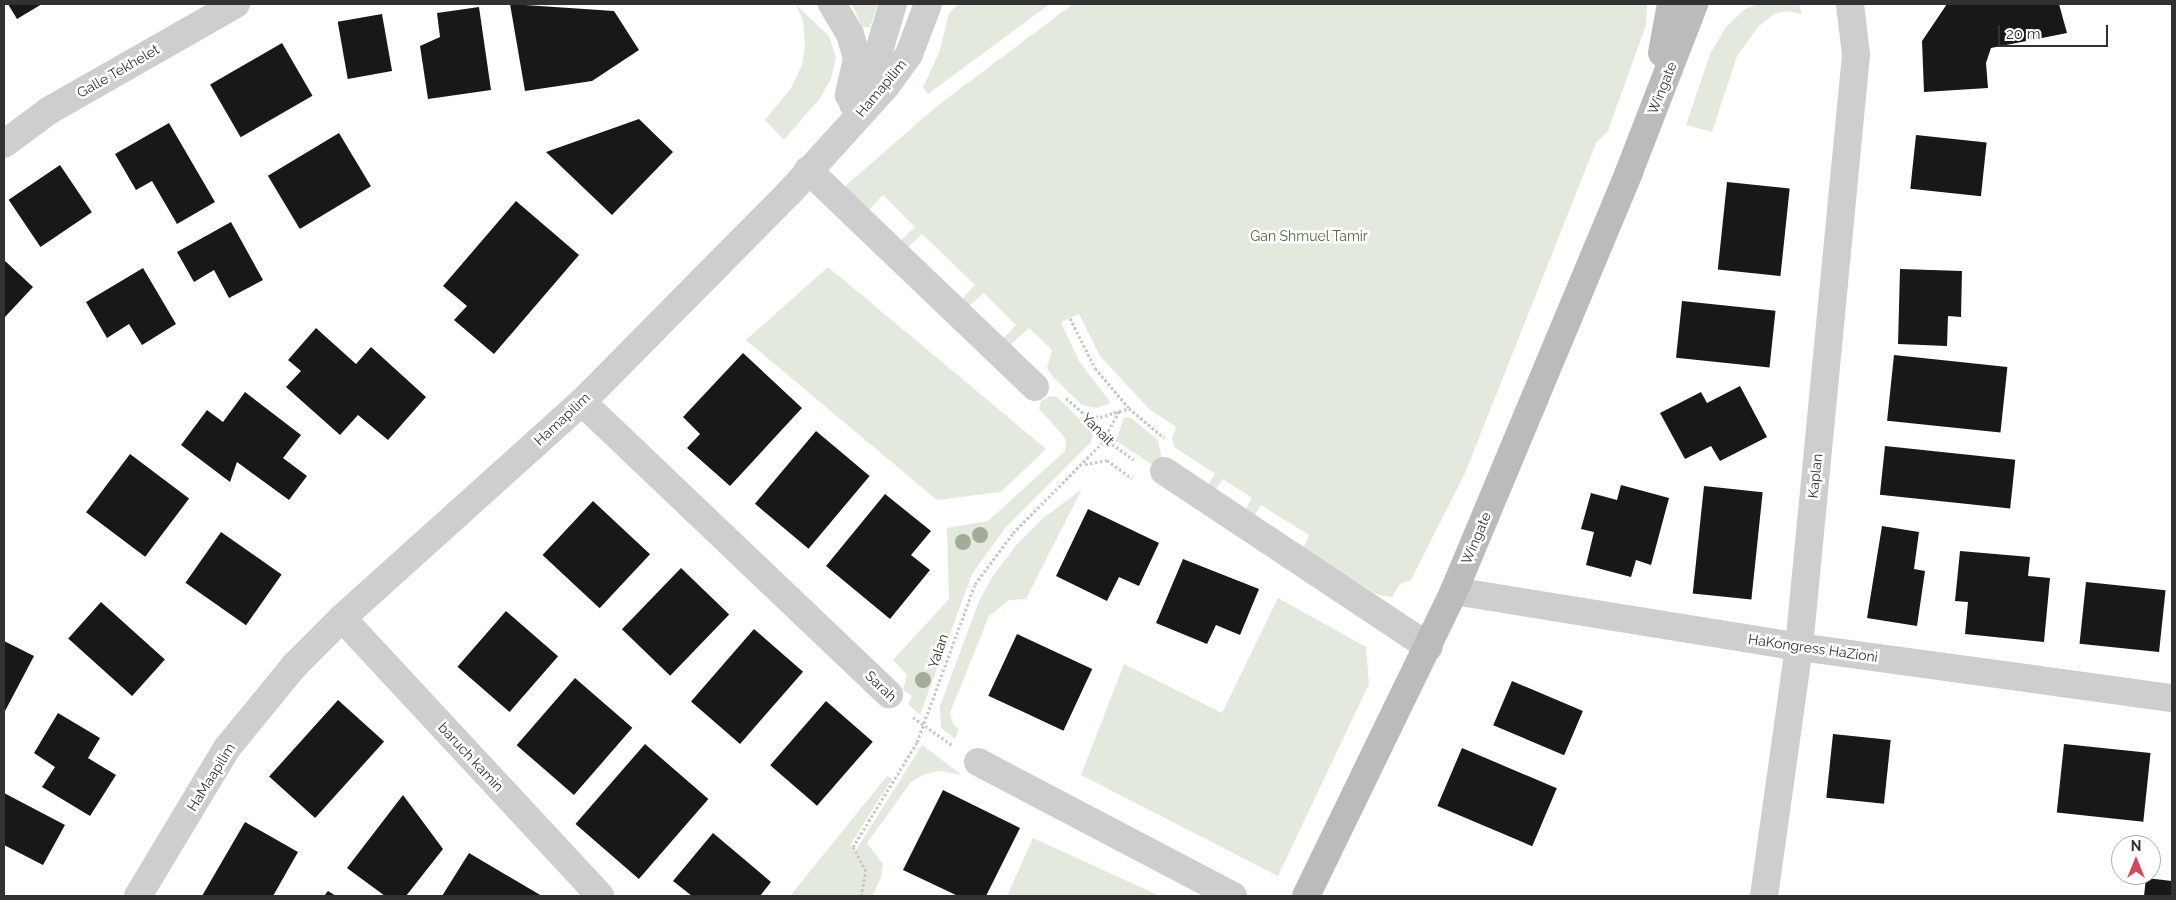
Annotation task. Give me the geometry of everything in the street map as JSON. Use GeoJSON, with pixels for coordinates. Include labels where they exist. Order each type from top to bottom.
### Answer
{"type":"FeatureCollection","features":[{"type":"Feature","properties":{"kind":"street","name":"Galle Tekhelet"},"geometry":{"type":"LineString","coordinates":[[4,144],[50,110],[236,4]]}},
{"type":"Feature","properties":{"kind":"street","name":"Hamapilim"},"geometry":{"type":"LineString","coordinates":[[832,4],[850,34],[856,59],[854,80],[837,130]]}},
{"type":"Feature","properties":{"kind":"street","name":"Hamapilim"},"geometry":{"type":"LineString","coordinates":[[295,665],[342,618],[582,402],[790,193],[837,130],[872,74],[893,4]]}},
{"type":"Feature","properties":{"kind":"street","name":"Hamapilim"},"geometry":{"type":"LineString","coordinates":[[812,165],[886,86],[909,54],[928,4]]}},
{"type":"Feature","properties":{"kind":"street","name":"Kaplan"},"geometry":{"type":"LineString","coordinates":[[1833,4],[1846,22],[1856,55]]}},
{"type":"Feature","properties":{"kind":"street","name":"Kaplan"},"geometry":{"type":"LineString","coordinates":[[1764,896],[1798,647],[1856,55],[1850,4]]}},
{"type":"Feature","properties":{"kind":"street","name":"Wingate"},"geometry":{"type":"LineString","coordinates":[[1306,896],[1429,647],[1454,591],[1629,172],[1689,6]]}},
{"type":"Feature","properties":{"kind":"street"},"geometry":{"type":"LineString","coordinates":[[812,165],[1034,387]]}},
{"type":"Feature","properties":{"kind":"street","name":"Sarah"},"geometry":{"type":"LineString","coordinates":[[582,402],[889,694]]}},
{"type":"Feature","properties":{"kind":"street"},"geometry":{"type":"LineString","coordinates":[[1157,471],[1429,647]]}},
{"type":"Feature","properties":{"kind":"street","name":"HaKongress HaZioni"},"geometry":{"type":"LineString","coordinates":[[1454,591],[1798,647],[2172,698]]}},
{"type":"Feature","properties":{"kind":"street","name":"baruch kamin"},"geometry":{"type":"LineString","coordinates":[[342,618],[600,896]]}},
{"type":"Feature","properties":{"kind":"street","name":"HaMaapilim"},"geometry":{"type":"LineString","coordinates":[[138,896],[227,748],[295,665]]}},
{"type":"Feature","properties":{"kind":"street"},"geometry":{"type":"LineString","coordinates":[[978,762],[1233,896]]}},
{"type":"Feature","properties":{"kind":"path"},"geometry":{"type":"LineString","coordinates":[[1070,318],[1095,368],[1129,408],[1164,434],[1169,459],[1141,484],[1107,460],[1095,460],[1082,465]]}},
{"type":"Feature","properties":{"kind":"path","name":"Yanait"},"geometry":{"type":"LineString","coordinates":[[1034,387],[1045,379],[1098,426],[1104,438],[1157,471]]}},
{"type":"Feature","properties":{"kind":"path"},"geometry":{"type":"LineString","coordinates":[[1086,415],[1100,417],[1129,408]]}},
{"type":"Feature","properties":{"kind":"path","name":"Yalan"},"geometry":{"type":"LineString","coordinates":[[862,896],[866,871],[853,847],[895,781],[924,727],[965,607],[980,576],[1013,533],[1082,465],[1104,438],[1119,410]]}},
{"type":"Feature","properties":{"kind":"path","name":"Sarah"},"geometry":{"type":"LineString","coordinates":[[889,694],[924,727],[978,762]]}},
{"type":"Feature","properties":{"kind":"green space"},"geometry":{"type":"Polygon","coordinates":[[[852,4],[878,4],[870,27],[862,27],[852,4]]]}},
{"type":"Feature","properties":{"kind":"green space"},"geometry":{"type":"Polygon","coordinates":[[[958,4],[1050,4],[928,94],[923,87],[939,53],[949,13],[958,4]]]}},
{"type":"Feature","properties":{"kind":"green space","name":"Gan Shmuel Tamir"},"geometry":{"type":"Polygon","coordinates":[[[1073,4],[1647,4],[1646,25],[1608,131],[1596,143],[1466,471],[1411,580],[1400,584],[1392,597],[1376,594],[1303,549],[1309,535],[1261,505],[1254,517],[1244,511],[1252,498],[1223,479],[1212,494],[1205,489],[1215,474],[1174,447],[1172,438],[1176,427],[1149,409],[1100,356],[1079,314],[1061,322],[1079,361],[1111,403],[1097,408],[1082,405],[1053,377],[1047,368],[1052,350],[1029,328],[1007,348],[1000,342],[1016,325],[984,293],[967,308],[960,301],[975,285],[922,234],[906,249],[899,242],[915,227],[883,195],[866,213],[842,189],[937,106],[1073,4]]]}},
{"type":"Feature","properties":{"kind":"green space"},"geometry":{"type":"Polygon","coordinates":[[[1758,4],[1799,4],[1802,14],[1787,11],[1774,14],[1758,27],[1737,56],[1712,132],[1686,125],[1710,54],[1726,27],[1745,9],[1758,4]]]}},
{"type":"Feature","properties":{"kind":"green space"},"geometry":{"type":"Polygon","coordinates":[[[796,5],[829,36],[836,57],[831,79],[820,98],[784,140],[765,120],[791,88],[802,65],[805,46],[803,20],[796,5]]]}},
{"type":"Feature","properties":{"kind":"green space"},"geometry":{"type":"Polygon","coordinates":[[[828,267],[1046,449],[1001,492],[937,500],[746,340],[828,267]]]}},
{"type":"Feature","properties":{"kind":"green space"},"geometry":{"type":"Polygon","coordinates":[[[1050,396],[1057,397],[1089,428],[1093,435],[1091,442],[1006,527],[972,574],[920,715],[908,704],[912,696],[903,690],[907,675],[893,660],[949,599],[947,528],[988,521],[1065,451],[1066,441],[1062,434],[1039,409],[1041,401],[1050,396]]]}},
{"type":"Feature","properties":{"kind":"green space"},"geometry":{"type":"Polygon","coordinates":[[[1124,417],[1131,418],[1158,440],[1162,460],[1153,465],[1116,441],[1124,417]]]}},
{"type":"Feature","properties":{"kind":"green space"},"geometry":{"type":"Polygon","coordinates":[[[1082,489],[1026,599],[1009,600],[989,616],[950,713],[953,724],[959,730],[955,739],[941,728],[940,706],[979,601],[992,577],[1018,543],[1042,519],[1082,489]]]}},
{"type":"Feature","properties":{"kind":"green space"},"geometry":{"type":"Polygon","coordinates":[[[1278,598],[1366,647],[1369,684],[1278,876],[1081,775],[1124,664],[1222,713],[1278,598]]]}},
{"type":"Feature","properties":{"kind":"green space"},"geometry":{"type":"Polygon","coordinates":[[[922,745],[962,775],[940,771],[925,774],[911,782],[867,843],[883,864],[881,878],[872,896],[790,896],[887,776],[892,779],[850,845],[856,850],[922,745]]]}},
{"type":"Feature","properties":{"kind":"green space"},"geometry":{"type":"Polygon","coordinates":[[[1033,838],[1160,896],[1007,896],[1033,838]]]}},
{"type":"Feature","properties":{"kind":"building"},"geometry":{"type":"Polygon","coordinates":[[[8,4],[42,4],[17,19],[8,4]]]}},
{"type":"Feature","properties":{"kind":"building"},"geometry":{"type":"Polygon","coordinates":[[[510,4],[614,11],[639,50],[592,81],[525,91],[510,4]]]}},
{"type":"Feature","properties":{"kind":"building"},"geometry":{"type":"Polygon","coordinates":[[[1947,4],[2059,4],[2067,33],[1991,48],[1986,63],[1988,88],[1924,92],[1922,41],[1947,4]]]}},
{"type":"Feature","properties":{"kind":"building"},"geometry":{"type":"Polygon","coordinates":[[[479,7],[491,90],[428,99],[420,46],[440,37],[437,13],[479,7]]]}},
{"type":"Feature","properties":{"kind":"building"},"geometry":{"type":"Polygon","coordinates":[[[382,14],[392,71],[348,79],[338,22],[382,14]]]}},
{"type":"Feature","properties":{"kind":"building"},"geometry":{"type":"Polygon","coordinates":[[[282,43],[312,96],[241,137],[210,85],[282,43]]]}},
{"type":"Feature","properties":{"kind":"building"},"geometry":{"type":"Polygon","coordinates":[[[639,119],[673,152],[612,215],[546,152],[639,119]]]}},
{"type":"Feature","properties":{"kind":"building"},"geometry":{"type":"Polygon","coordinates":[[[169,123],[215,202],[177,224],[152,181],[136,190],[115,154],[169,123]]]}},
{"type":"Feature","properties":{"kind":"building"},"geometry":{"type":"Polygon","coordinates":[[[339,133],[371,186],[300,229],[268,176],[339,133]]]}},
{"type":"Feature","properties":{"kind":"building"},"geometry":{"type":"Polygon","coordinates":[[[1916,135],[1987,142],[1981,196],[1910,189],[1916,135]]]}},
{"type":"Feature","properties":{"kind":"building"},"geometry":{"type":"Polygon","coordinates":[[[60,165],[92,212],[40,247],[9,200],[60,165]]]}},
{"type":"Feature","properties":{"kind":"building"},"geometry":{"type":"Polygon","coordinates":[[[1727,182],[1790,189],[1780,276],[1718,270],[1727,182]]]}},
{"type":"Feature","properties":{"kind":"building"},"geometry":{"type":"Polygon","coordinates":[[[516,201],[579,255],[494,354],[454,320],[467,306],[443,286],[516,201]]]}},
{"type":"Feature","properties":{"kind":"building"},"geometry":{"type":"Polygon","coordinates":[[[231,222],[263,280],[229,298],[214,270],[194,282],[177,252],[231,222]]]}},
{"type":"Feature","properties":{"kind":"building"},"geometry":{"type":"Polygon","coordinates":[[[4,260],[33,287],[4,318],[4,260]]]}},
{"type":"Feature","properties":{"kind":"building"},"geometry":{"type":"Polygon","coordinates":[[[143,268],[176,324],[142,345],[129,324],[107,338],[86,302],[143,268]]]}},
{"type":"Feature","properties":{"kind":"building"},"geometry":{"type":"Polygon","coordinates":[[[1900,269],[1962,271],[1961,317],[1948,316],[1947,346],[1898,344],[1900,269]]]}},
{"type":"Feature","properties":{"kind":"building"},"geometry":{"type":"Polygon","coordinates":[[[1682,301],[1775,311],[1770,368],[1676,358],[1682,301]]]}},
{"type":"Feature","properties":{"kind":"building"},"geometry":{"type":"Polygon","coordinates":[[[316,328],[356,364],[371,347],[426,397],[388,440],[358,415],[340,435],[286,387],[301,371],[288,360],[316,328]]]}},
{"type":"Feature","properties":{"kind":"building"},"geometry":{"type":"Polygon","coordinates":[[[743,353],[802,408],[730,486],[687,448],[700,434],[683,417],[743,353]]]}},
{"type":"Feature","properties":{"kind":"building"},"geometry":{"type":"Polygon","coordinates":[[[1894,355],[2007,367],[2000,433],[1887,421],[1894,355]]]}},
{"type":"Feature","properties":{"kind":"building"},"geometry":{"type":"Polygon","coordinates":[[[1740,386],[1767,437],[1720,461],[1711,446],[1685,459],[1660,413],[1701,392],[1707,403],[1740,386]]]}},
{"type":"Feature","properties":{"kind":"building"},"geometry":{"type":"Polygon","coordinates":[[[245,392],[301,435],[283,458],[307,476],[289,500],[237,462],[230,482],[181,445],[207,410],[223,422],[245,392]]]}},
{"type":"Feature","properties":{"kind":"building"},"geometry":{"type":"Polygon","coordinates":[[[816,431],[870,476],[809,549],[755,504],[816,431]]]}},
{"type":"Feature","properties":{"kind":"building"},"geometry":{"type":"Polygon","coordinates":[[[1885,446],[2015,460],[2010,508],[1880,495],[1885,446]]]}},
{"type":"Feature","properties":{"kind":"building"},"geometry":{"type":"Polygon","coordinates":[[[130,454],[189,499],[145,557],[86,512],[130,454]]]}},
{"type":"Feature","properties":{"kind":"building"},"geometry":{"type":"Polygon","coordinates":[[[1621,485],[1669,498],[1651,565],[1636,560],[1631,577],[1586,565],[1594,532],[1581,529],[1591,493],[1617,500],[1621,485]]]}},
{"type":"Feature","properties":{"kind":"building"},"geometry":{"type":"Polygon","coordinates":[[[1704,486],[1763,492],[1751,600],[1693,593],[1704,486]]]}},
{"type":"Feature","properties":{"kind":"building"},"geometry":{"type":"Polygon","coordinates":[[[885,494],[931,531],[911,555],[930,570],[890,619],[826,566],[885,494]]]}},
{"type":"Feature","properties":{"kind":"building"},"geometry":{"type":"Polygon","coordinates":[[[593,501],[650,554],[600,608],[543,555],[593,501]]]}},
{"type":"Feature","properties":{"kind":"building"},"geometry":{"type":"Polygon","coordinates":[[[1088,509],[1159,543],[1139,586],[1119,577],[1107,601],[1056,576],[1088,509]]]}},
{"type":"Feature","properties":{"kind":"building"},"geometry":{"type":"Polygon","coordinates":[[[1882,526],[1919,532],[1914,569],[1925,571],[1917,626],[1867,618],[1882,526]]]}},
{"type":"Feature","properties":{"kind":"building"},"geometry":{"type":"Polygon","coordinates":[[[221,532],[282,574],[246,625],[185,583],[221,532]]]}},
{"type":"Feature","properties":{"kind":"building"},"geometry":{"type":"Polygon","coordinates":[[[1960,551],[2030,557],[2028,576],[2050,578],[2044,642],[1965,634],[1968,602],[1955,601],[1960,551]]]}},
{"type":"Feature","properties":{"kind":"building"},"geometry":{"type":"Polygon","coordinates":[[[1183,559],[1259,589],[1240,635],[1216,625],[1207,644],[1156,623],[1183,559]]]}},
{"type":"Feature","properties":{"kind":"building"},"geometry":{"type":"Polygon","coordinates":[[[681,568],[729,615],[670,676],[622,629],[681,568]]]}},
{"type":"Feature","properties":{"kind":"building"},"geometry":{"type":"Polygon","coordinates":[[[2086,582],[2166,590],[2159,652],[2080,644],[2086,582]]]}},
{"type":"Feature","properties":{"kind":"building"},"geometry":{"type":"Polygon","coordinates":[[[101,602],[165,660],[132,696],[68,638],[101,602]]]}},
{"type":"Feature","properties":{"kind":"building"},"geometry":{"type":"Polygon","coordinates":[[[506,611],[558,656],[510,712],[457,667],[506,611]]]}},
{"type":"Feature","properties":{"kind":"building"},"geometry":{"type":"Polygon","coordinates":[[[754,629],[803,672],[740,744],[691,701],[754,629]]]}},
{"type":"Feature","properties":{"kind":"building"},"geometry":{"type":"Polygon","coordinates":[[[1017,634],[1092,669],[1063,731],[988,696],[1017,634]]]}},
{"type":"Feature","properties":{"kind":"building"},"geometry":{"type":"Polygon","coordinates":[[[4,641],[34,656],[4,713],[4,641]]]}},
{"type":"Feature","properties":{"kind":"building"},"geometry":{"type":"Polygon","coordinates":[[[575,678],[632,728],[574,795],[517,745],[575,678]]]}},
{"type":"Feature","properties":{"kind":"building"},"geometry":{"type":"Polygon","coordinates":[[[1512,681],[1583,711],[1564,755],[1493,725],[1512,681]]]}},
{"type":"Feature","properties":{"kind":"building"},"geometry":{"type":"Polygon","coordinates":[[[338,700],[384,741],[315,818],[269,777],[338,700]]]}},
{"type":"Feature","properties":{"kind":"building"},"geometry":{"type":"Polygon","coordinates":[[[826,701],[873,742],[817,806],[770,765],[826,701]]]}},
{"type":"Feature","properties":{"kind":"building"},"geometry":{"type":"Polygon","coordinates":[[[58,713],[100,738],[88,758],[116,775],[90,816],[42,787],[55,767],[34,753],[58,713]]]}},
{"type":"Feature","properties":{"kind":"building"},"geometry":{"type":"Polygon","coordinates":[[[1833,734],[1891,740],[1884,804],[1826,798],[1833,734]]]}},
{"type":"Feature","properties":{"kind":"building"},"geometry":{"type":"Polygon","coordinates":[[[645,744],[708,799],[639,879],[575,824],[645,744]]]}},
{"type":"Feature","properties":{"kind":"building"},"geometry":{"type":"Polygon","coordinates":[[[2064,744],[2151,753],[2143,822],[2057,813],[2064,744]]]}},
{"type":"Feature","properties":{"kind":"building"},"geometry":{"type":"Polygon","coordinates":[[[1462,748],[1557,788],[1532,846],[1437,806],[1462,748]]]}},
{"type":"Feature","properties":{"kind":"building"},"geometry":{"type":"Polygon","coordinates":[[[943,790],[1020,828],[986,896],[958,896],[903,870],[943,790]]]}},
{"type":"Feature","properties":{"kind":"building"},"geometry":{"type":"Polygon","coordinates":[[[4,793],[65,825],[43,865],[4,845],[4,793]]]}},
{"type":"Feature","properties":{"kind":"building"},"geometry":{"type":"Polygon","coordinates":[[[403,795],[443,849],[406,896],[385,896],[347,868],[403,795]]]}},
{"type":"Feature","properties":{"kind":"building"},"geometry":{"type":"Polygon","coordinates":[[[245,822],[298,852],[273,896],[202,896],[245,822]]]}},
{"type":"Feature","properties":{"kind":"building"},"geometry":{"type":"Polygon","coordinates":[[[713,833],[771,882],[760,896],[692,896],[673,881],[713,833]]]}},
{"type":"Feature","properties":{"kind":"building"},"geometry":{"type":"Polygon","coordinates":[[[469,853],[542,896],[442,896],[469,853]]]}},
{"type":"Feature","properties":{"kind":"building"},"geometry":{"type":"Polygon","coordinates":[[[2161,880],[2172,881],[2172,896],[2144,896],[2145,885],[2161,885],[2161,880]]]}},
{"type":"Feature","properties":{"kind":"building"},"geometry":{"type":"Polygon","coordinates":[[[328,891],[336,896],[324,896],[328,891]]]}}]}
